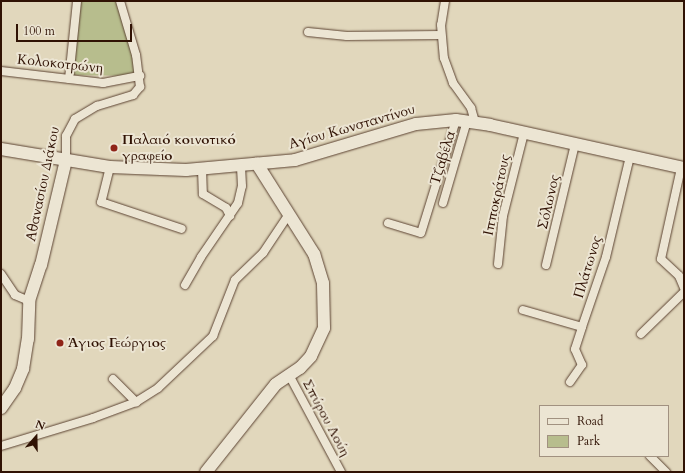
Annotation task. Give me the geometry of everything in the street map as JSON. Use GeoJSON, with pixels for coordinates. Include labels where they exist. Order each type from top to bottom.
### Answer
{"type":"FeatureCollection","features":[{"type":"Feature","properties":{"kind":"main road","name":"Αγίου Κωνσταντίνου"},"geometry":{"type":"LineString","coordinates":[[1,149],[110,167],[164,171],[257,164],[318,154],[416,124],[466,121],[682,168]]}},
{"type":"Feature","properties":{"kind":"main road","name":"Αθανασίου Διάκου"},"geometry":{"type":"LineString","coordinates":[[2,406],[15,388],[23,369],[28,340],[29,301],[41,265],[66,160]]}},
{"type":"Feature","properties":{"kind":"main road"},"geometry":{"type":"LineString","coordinates":[[206,472],[270,392],[289,375],[300,368],[315,349],[322,335],[325,319],[323,283],[317,262],[290,214],[257,164]]}},
{"type":"Feature","properties":{"kind":"street"},"geometry":{"type":"LineString","coordinates":[[69,79],[77,1]]}},
{"type":"Feature","properties":{"kind":"street"},"geometry":{"type":"LineString","coordinates":[[120,1],[140,76]]}},
{"type":"Feature","properties":{"kind":"street"},"geometry":{"type":"LineString","coordinates":[[388,223],[421,232],[471,108],[449,75],[441,35],[445,1]]}},
{"type":"Feature","properties":{"kind":"street"},"geometry":{"type":"LineString","coordinates":[[308,32],[347,36],[441,35]]}},
{"type":"Feature","properties":{"kind":"street","name":"Κολοκοτρώνη"},"geometry":{"type":"LineString","coordinates":[[1,71],[111,82],[140,76]]}},
{"type":"Feature","properties":{"kind":"street","name":"Αθανασίου Διάκου"},"geometry":{"type":"LineString","coordinates":[[66,160],[66,136],[75,119],[97,106],[117,101],[137,91],[140,76]]}},
{"type":"Feature","properties":{"kind":"street","name":"Τζαβέλα"},"geometry":{"type":"LineString","coordinates":[[443,203],[466,121]]}},
{"type":"Feature","properties":{"kind":"street","name":"Ιπποκράτους"},"geometry":{"type":"LineString","coordinates":[[498,264],[503,216],[524,133]]}},
{"type":"Feature","properties":{"kind":"street","name":"Σόλωνος"},"geometry":{"type":"LineString","coordinates":[[546,265],[575,144]]}},
{"type":"Feature","properties":{"kind":"street","name":"Πλάτωνος"},"geometry":{"type":"LineString","coordinates":[[570,382],[582,365],[576,349],[606,257],[630,156]]}},
{"type":"Feature","properties":{"kind":"street"},"geometry":{"type":"LineString","coordinates":[[186,284],[213,238],[230,216],[241,195],[241,165]]}},
{"type":"Feature","properties":{"kind":"street"},"geometry":{"type":"LineString","coordinates":[[110,167],[101,202],[182,229]]}},
{"type":"Feature","properties":{"kind":"street"},"geometry":{"type":"LineString","coordinates":[[202,168],[203,194],[226,208],[230,216]]}},
{"type":"Feature","properties":{"kind":"street"},"geometry":{"type":"LineString","coordinates":[[682,168],[661,259],[679,276],[684,288]]}},
{"type":"Feature","properties":{"kind":"street"},"geometry":{"type":"LineString","coordinates":[[1,446],[78,423],[136,402],[158,388],[209,340],[217,328],[235,280],[266,249],[290,214]]}},
{"type":"Feature","properties":{"kind":"street"},"geometry":{"type":"LineString","coordinates":[[1,274],[15,295],[29,301]]}},
{"type":"Feature","properties":{"kind":"street"},"geometry":{"type":"LineString","coordinates":[[641,334],[684,292]]}},
{"type":"Feature","properties":{"kind":"street"},"geometry":{"type":"LineString","coordinates":[[523,310],[582,327]]}},
{"type":"Feature","properties":{"kind":"street","name":"Σπύρου Λούη"},"geometry":{"type":"LineString","coordinates":[[289,375],[341,472]]}},
{"type":"Feature","properties":{"kind":"street"},"geometry":{"type":"LineString","coordinates":[[113,379],[136,402]]}},
{"type":"Feature","properties":{"kind":"street"},"geometry":{"type":"LineString","coordinates":[[651,457],[666,472]]}},
{"type":"Feature","properties":{"kind":"green space"},"geometry":{"type":"Polygon","coordinates":[[[81,1],[117,1],[139,76],[73,75],[81,1]]]}},
{"type":"Feature","properties":{"kind":"place","name":"Παλαιό κοινοτικό γραφείο"},"geometry":{"type":"Point","coordinates":[114,148]}},
{"type":"Feature","properties":{"kind":"place","name":"Άγιος Γεώργιος"},"geometry":{"type":"Point","coordinates":[60,343]}}]}
